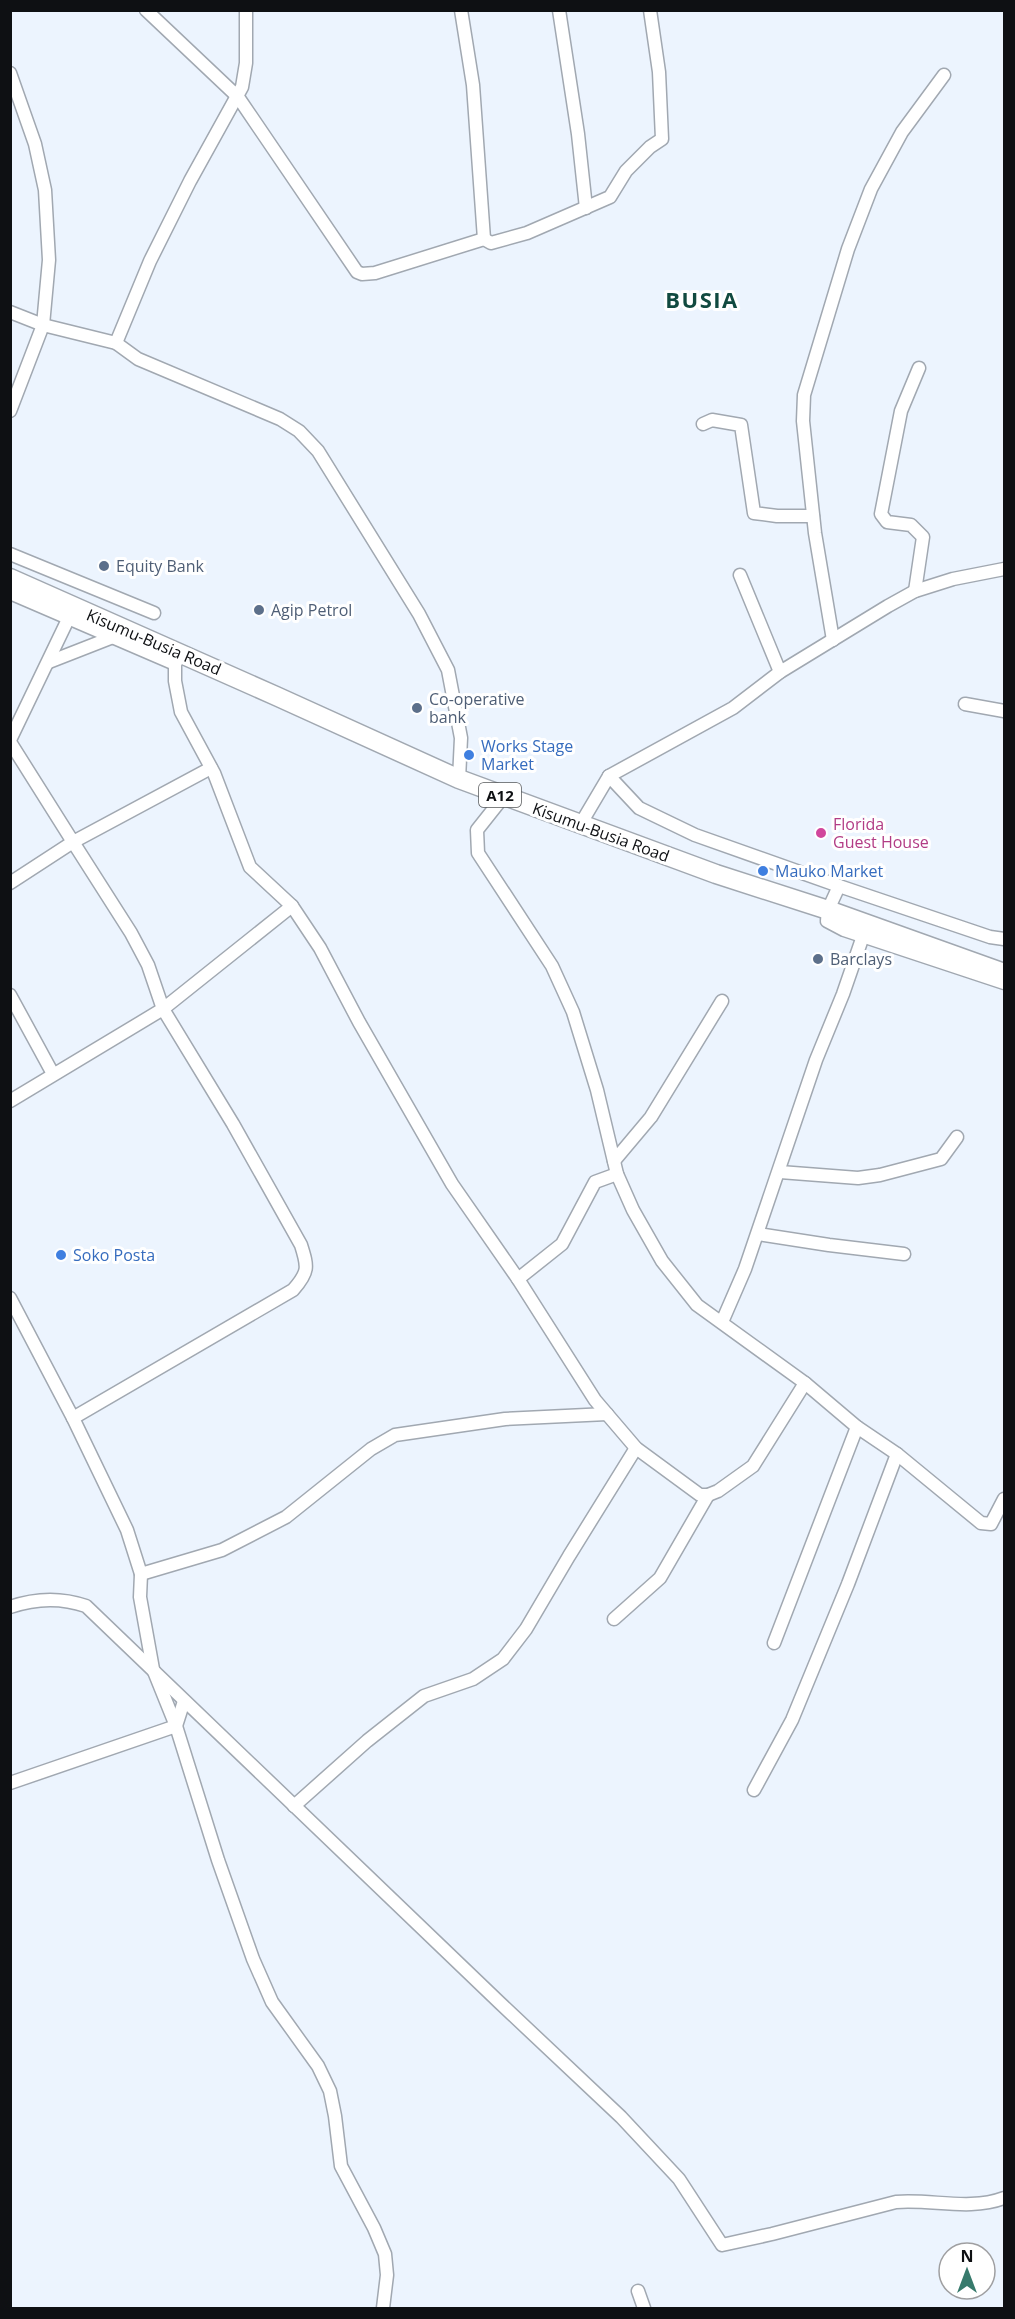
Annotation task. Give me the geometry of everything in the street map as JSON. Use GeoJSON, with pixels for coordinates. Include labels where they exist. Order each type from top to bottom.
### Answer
{"type":"FeatureCollection","features":[{"type":"Feature","properties":{"kind":"highway","name":"Kisumu-Busia Road"},"geometry":{"type":"LineString","coordinates":[[10,579],[72,613],[238,678],[459,779],[716,874],[828,910],[1005,973]]}},
{"type":"Feature","properties":{"kind":"street"},"geometry":{"type":"LineString","coordinates":[[146,10],[238,98],[357,272],[362,274],[375,273],[484,239],[491,243],[526,233],[610,197],[626,171],[650,147],[662,139],[658,72],[650,10]]}},
{"type":"Feature","properties":{"kind":"street"},"geometry":{"type":"LineString","coordinates":[[116,343],[150,261],[190,181],[238,98],[246,63],[246,10]]}},
{"type":"Feature","properties":{"kind":"street"},"geometry":{"type":"LineString","coordinates":[[461,10],[472,85],[484,239]]}},
{"type":"Feature","properties":{"kind":"street"},"geometry":{"type":"LineString","coordinates":[[559,10],[578,134],[586,208]]}},
{"type":"Feature","properties":{"kind":"street"},"geometry":{"type":"LineString","coordinates":[[10,73],[35,144],[45,190],[49,260],[43,325],[10,411]]}},
{"type":"Feature","properties":{"kind":"street"},"geometry":{"type":"LineString","coordinates":[[833,640],[813,516],[803,421],[804,394],[848,249],[871,189],[902,132],[944,75]]}},
{"type":"Feature","properties":{"kind":"street"},"geometry":{"type":"LineString","coordinates":[[10,312],[43,325],[116,343],[138,359],[280,419],[299,431],[318,451],[419,614],[448,670],[461,738],[459,779]]}},
{"type":"Feature","properties":{"kind":"street"},"geometry":{"type":"LineString","coordinates":[[915,591],[923,537],[911,525],[887,522],[881,514],[901,411],[919,368]]}},
{"type":"Feature","properties":{"kind":"street"},"geometry":{"type":"LineString","coordinates":[[703,424],[712,420],[741,425],[754,513],[777,516],[813,516]]}},
{"type":"Feature","properties":{"kind":"street"},"geometry":{"type":"LineString","coordinates":[[10,554],[154,613]]}},
{"type":"Feature","properties":{"kind":"street"},"geometry":{"type":"LineString","coordinates":[[580,825],[609,776],[733,708],[780,672],[833,640],[915,591],[953,579],[1005,569]]}},
{"type":"Feature","properties":{"kind":"street"},"geometry":{"type":"LineString","coordinates":[[741,575],[780,672]]}},
{"type":"Feature","properties":{"kind":"street"},"geometry":{"type":"LineString","coordinates":[[10,593],[72,613],[113,637],[178,659],[175,681],[181,712],[211,768],[250,867],[292,906],[320,948],[359,1022],[452,1184],[518,1279],[595,1400],[636,1448],[700,1495],[708,1495],[753,1466],[805,1383]]}},
{"type":"Feature","properties":{"kind":"street"},"geometry":{"type":"LineString","coordinates":[[72,613],[10,741],[130,933],[148,966],[163,1009],[233,1125],[301,1245],[306,1263],[305,1276],[293,1290],[73,1418]]}},
{"type":"Feature","properties":{"kind":"street"},"geometry":{"type":"LineString","coordinates":[[49,662],[113,637]]}},
{"type":"Feature","properties":{"kind":"street"},"geometry":{"type":"LineString","coordinates":[[965,704],[1005,711]]}},
{"type":"Feature","properties":{"kind":"street"},"geometry":{"type":"LineString","coordinates":[[10,883],[73,842],[211,768]]}},
{"type":"Feature","properties":{"kind":"street"},"geometry":{"type":"LineString","coordinates":[[609,776],[639,808],[695,836],[990,937],[1005,939]]}},
{"type":"Feature","properties":{"kind":"street"},"geometry":{"type":"LineString","coordinates":[[504,796],[477,830],[478,853],[541,948],[573,1012],[597,1090],[617,1174],[633,1210],[662,1261],[697,1305],[805,1383],[857,1427],[897,1454],[981,1523],[991,1524],[1005,1499]]}},
{"type":"Feature","properties":{"kind":"street"},"geometry":{"type":"LineString","coordinates":[[839,886],[828,910],[827,921],[862,936],[1005,983]]}},
{"type":"Feature","properties":{"kind":"street"},"geometry":{"type":"LineString","coordinates":[[10,1101],[163,1009],[292,906]]}},
{"type":"Feature","properties":{"kind":"street"},"geometry":{"type":"LineString","coordinates":[[722,1322],[758,1234],[816,1060],[843,994],[862,936]]}},
{"type":"Feature","properties":{"kind":"street"},"geometry":{"type":"LineString","coordinates":[[10,996],[53,1074]]}},
{"type":"Feature","properties":{"kind":"street"},"geometry":{"type":"LineString","coordinates":[[614,1161],[651,1117],[722,1001]]}},
{"type":"Feature","properties":{"kind":"street"},"geometry":{"type":"LineString","coordinates":[[780,1172],[858,1178],[880,1175],[940,1159],[957,1137]]}},
{"type":"Feature","properties":{"kind":"street"},"geometry":{"type":"LineString","coordinates":[[518,1279],[562,1244],[595,1182],[617,1174]]}},
{"type":"Feature","properties":{"kind":"street"},"geometry":{"type":"LineString","coordinates":[[758,1234],[904,1254]]}},
{"type":"Feature","properties":{"kind":"street"},"geometry":{"type":"LineString","coordinates":[[10,1298],[128,1530],[141,1574],[140,1597],[153,1669],[176,1726],[218,1860],[253,1959],[272,2002],[318,2066],[330,2091],[341,2166],[385,2254],[387,2275],[383,2308]]}},
{"type":"Feature","properties":{"kind":"street"},"geometry":{"type":"LineString","coordinates":[[141,1574],[222,1550],[286,1517],[371,1449],[395,1435],[505,1419],[607,1414]]}},
{"type":"Feature","properties":{"kind":"street"},"geometry":{"type":"LineString","coordinates":[[774,1643],[857,1427]]}},
{"type":"Feature","properties":{"kind":"street"},"geometry":{"type":"LineString","coordinates":[[294,1806],[367,1741],[424,1696],[473,1679],[503,1659],[526,1629],[568,1556],[636,1448]]}},
{"type":"Feature","properties":{"kind":"street"},"geometry":{"type":"LineString","coordinates":[[754,1790],[792,1720],[848,1584],[897,1454]]}},
{"type":"Feature","properties":{"kind":"street"},"geometry":{"type":"LineString","coordinates":[[614,1619],[660,1578],[708,1495]]}},
{"type":"Feature","properties":{"kind":"street"},"geometry":{"type":"LineString","coordinates":[[10,1607],[50,1599],[70,1600],[86,1606],[621,2117],[679,2179],[722,2245],[896,2202],[911,2200],[960,2205],[990,2204],[1005,2198]]}},
{"type":"Feature","properties":{"kind":"street"},"geometry":{"type":"LineString","coordinates":[[176,1726],[184,1701]]}},
{"type":"Feature","properties":{"kind":"street"},"geometry":{"type":"LineString","coordinates":[[10,1783],[176,1726]]}},
{"type":"Feature","properties":{"kind":"street"},"geometry":{"type":"LineString","coordinates":[[638,2291],[644,2308]]}},
{"type":"Feature","properties":{"kind":"place","name":"Equity Bank"},"geometry":{"type":"Point","coordinates":[104,566]}},
{"type":"Feature","properties":{"kind":"place","name":"Agip Petrol"},"geometry":{"type":"Point","coordinates":[259,610]}},
{"type":"Feature","properties":{"kind":"place","name":"Co-operative bank"},"geometry":{"type":"Point","coordinates":[417,708]}},
{"type":"Feature","properties":{"kind":"place","name":"Works Stage Market"},"geometry":{"type":"Point","coordinates":[469,755]}},
{"type":"Feature","properties":{"kind":"place","name":"Florida Guest House"},"geometry":{"type":"Point","coordinates":[821,833]}},
{"type":"Feature","properties":{"kind":"place","name":"Mauko Market"},"geometry":{"type":"Point","coordinates":[763,871]}},
{"type":"Feature","properties":{"kind":"place","name":"Barclays"},"geometry":{"type":"Point","coordinates":[818,959]}},
{"type":"Feature","properties":{"kind":"place","name":"Soko Posta"},"geometry":{"type":"Point","coordinates":[61,1255]}},
{"type":"Feature","properties":{"kind":"district","name":"BUSIA"},"geometry":{"type":"Point","coordinates":[702,299]}}]}
